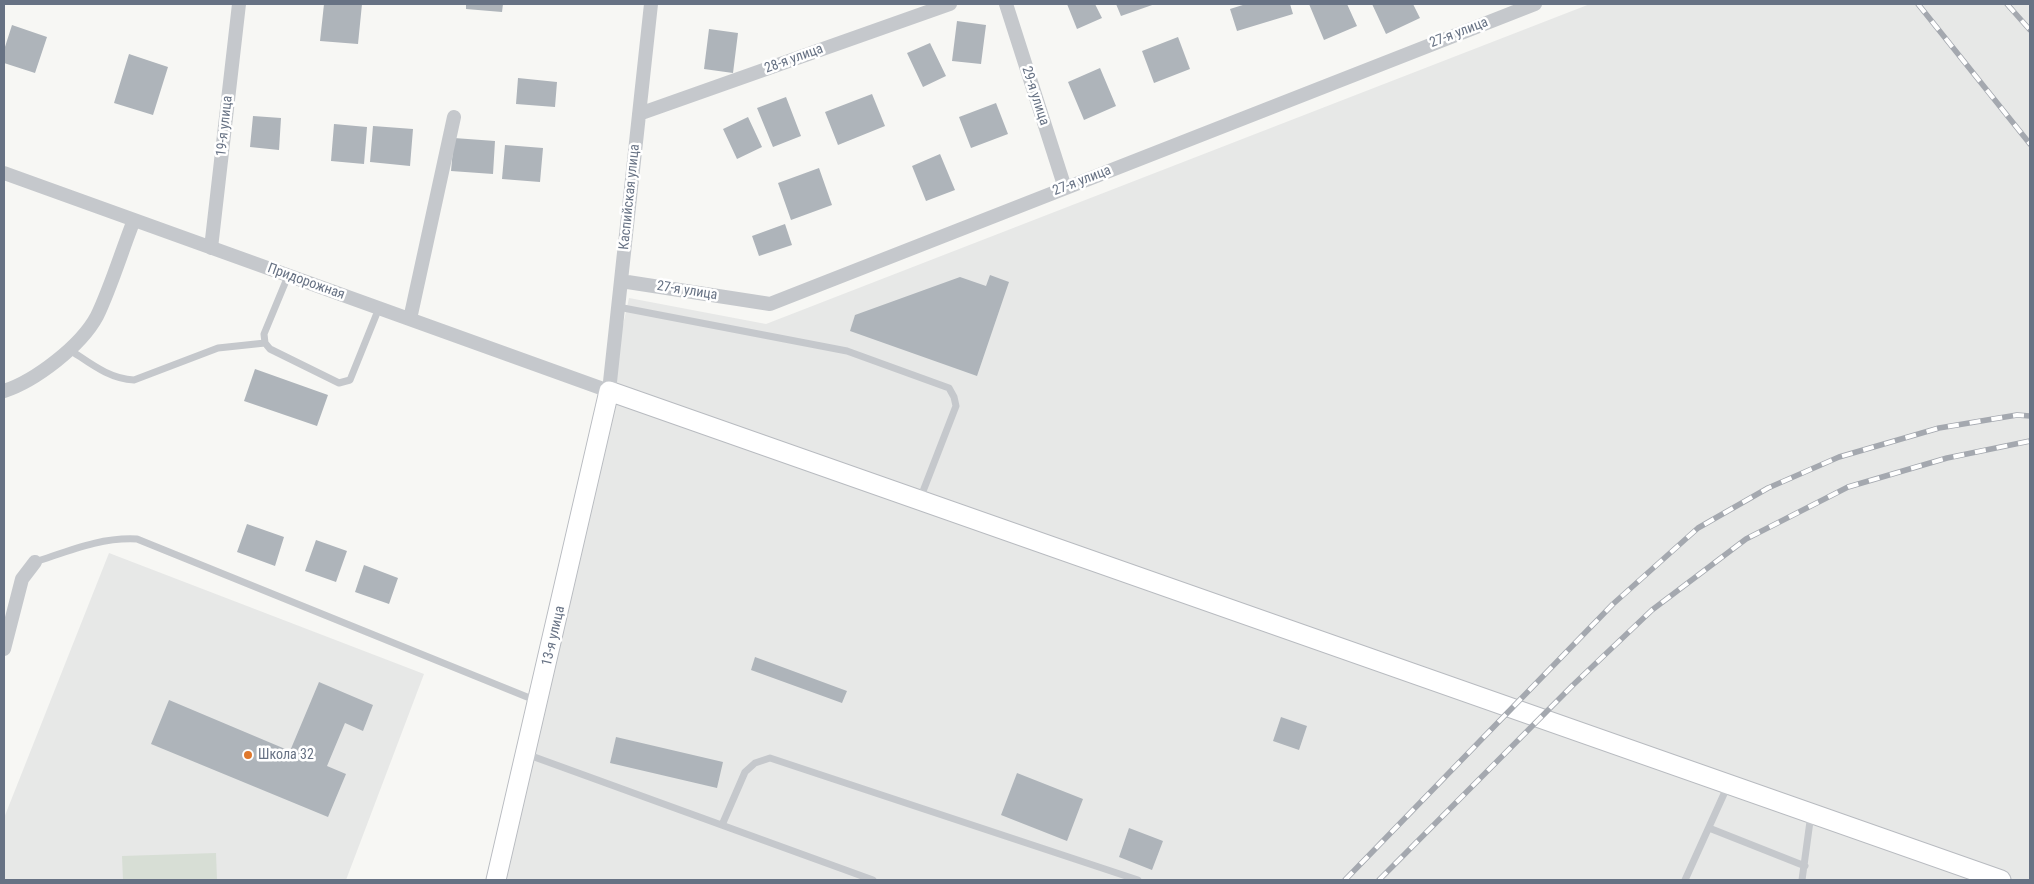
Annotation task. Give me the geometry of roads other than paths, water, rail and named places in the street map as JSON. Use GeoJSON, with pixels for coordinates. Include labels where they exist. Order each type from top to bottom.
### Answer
{"type":"FeatureCollection","features":[{"type":"Feature","properties":{"kind":"street","name":"19-я улица"},"geometry":{"type":"LineString","coordinates":[[211,248],[239,4]]}},
{"type":"Feature","properties":{"kind":"street","name":"Каспийская улица"},"geometry":{"type":"LineString","coordinates":[[609,390],[651,4]]}},
{"type":"Feature","properties":{"kind":"street","name":"28-я улица"},"geometry":{"type":"LineString","coordinates":[[639,114],[950,4]]}},
{"type":"Feature","properties":{"kind":"street","name":"29-я улица"},"geometry":{"type":"LineString","coordinates":[[1006,4],[1065,188]]}},
{"type":"Feature","properties":{"kind":"street","name":"27-я улица"},"geometry":{"type":"LineString","coordinates":[[621,281],[770,304],[1535,4]]}},
{"type":"Feature","properties":{"kind":"street"},"geometry":{"type":"LineString","coordinates":[[410,319],[454,117]]}},
{"type":"Feature","properties":{"kind":"street","name":"Придорожная"},"geometry":{"type":"LineString","coordinates":[[4,173],[609,390]]}},
{"type":"Feature","properties":{"kind":"street"},"geometry":{"type":"LineString","coordinates":[[4,391],[20,386],[70,350],[96,317],[134,220]]}},
{"type":"Feature","properties":{"kind":"street"},"geometry":{"type":"LineString","coordinates":[[609,390],[2001,880]]}},
{"type":"Feature","properties":{"kind":"street","name":"13-я улица"},"geometry":{"type":"LineString","coordinates":[[496,880],[609,390]]}},
{"type":"Feature","properties":{"kind":"street"},"geometry":{"type":"LineString","coordinates":[[4,649],[22,579],[35,562]]}},
{"type":"Feature","properties":{"kind":"lane"},"geometry":{"type":"LineString","coordinates":[[288,276],[264,334],[265,343],[270,349],[339,383],[350,380],[379,308]]}},
{"type":"Feature","properties":{"kind":"lane"},"geometry":{"type":"LineString","coordinates":[[618,307],[847,351],[949,388],[956,406],[920,500]]}},
{"type":"Feature","properties":{"kind":"lane"},"geometry":{"type":"LineString","coordinates":[[70,350],[106,374],[120,379],[134,380],[218,348],[265,343]]}},
{"type":"Feature","properties":{"kind":"lane"},"geometry":{"type":"LineString","coordinates":[[35,562],[93,543],[118,538],[137,539],[538,701]]}},
{"type":"Feature","properties":{"kind":"lane"},"geometry":{"type":"LineString","coordinates":[[525,754],[873,880]]}},
{"type":"Feature","properties":{"kind":"lane"},"geometry":{"type":"LineString","coordinates":[[722,825],[745,772],[755,763],[770,758],[1138,880]]}},
{"type":"Feature","properties":{"kind":"lane"},"geometry":{"type":"LineString","coordinates":[[1685,880],[1728,784]]}},
{"type":"Feature","properties":{"kind":"lane"},"geometry":{"type":"LineString","coordinates":[[1802,880],[1811,814]]}},
{"type":"Feature","properties":{"kind":"lane"},"geometry":{"type":"LineString","coordinates":[[1709,828],[1804,866]]}},
{"type":"Feature","properties":{"kind":"railway"},"geometry":{"type":"LineString","coordinates":[[1918,4],[2030,144]]}},
{"type":"Feature","properties":{"kind":"railway"},"geometry":{"type":"LineString","coordinates":[[2007,4],[2030,30]]}},
{"type":"Feature","properties":{"kind":"railway"},"geometry":{"type":"LineString","coordinates":[[1345,880],[1613,604],[1698,528],[1768,488],[1839,457],[1939,428],[2017,415],[2030,416]]}},
{"type":"Feature","properties":{"kind":"railway"},"geometry":{"type":"LineString","coordinates":[[1379,880],[1573,685],[1652,610],[1746,539],[1848,487],[1947,458],[2030,441]]}},
{"type":"Feature","properties":{"kind":"place","name":"Школа 32"},"geometry":{"type":"Point","coordinates":[248,755]}}]}
